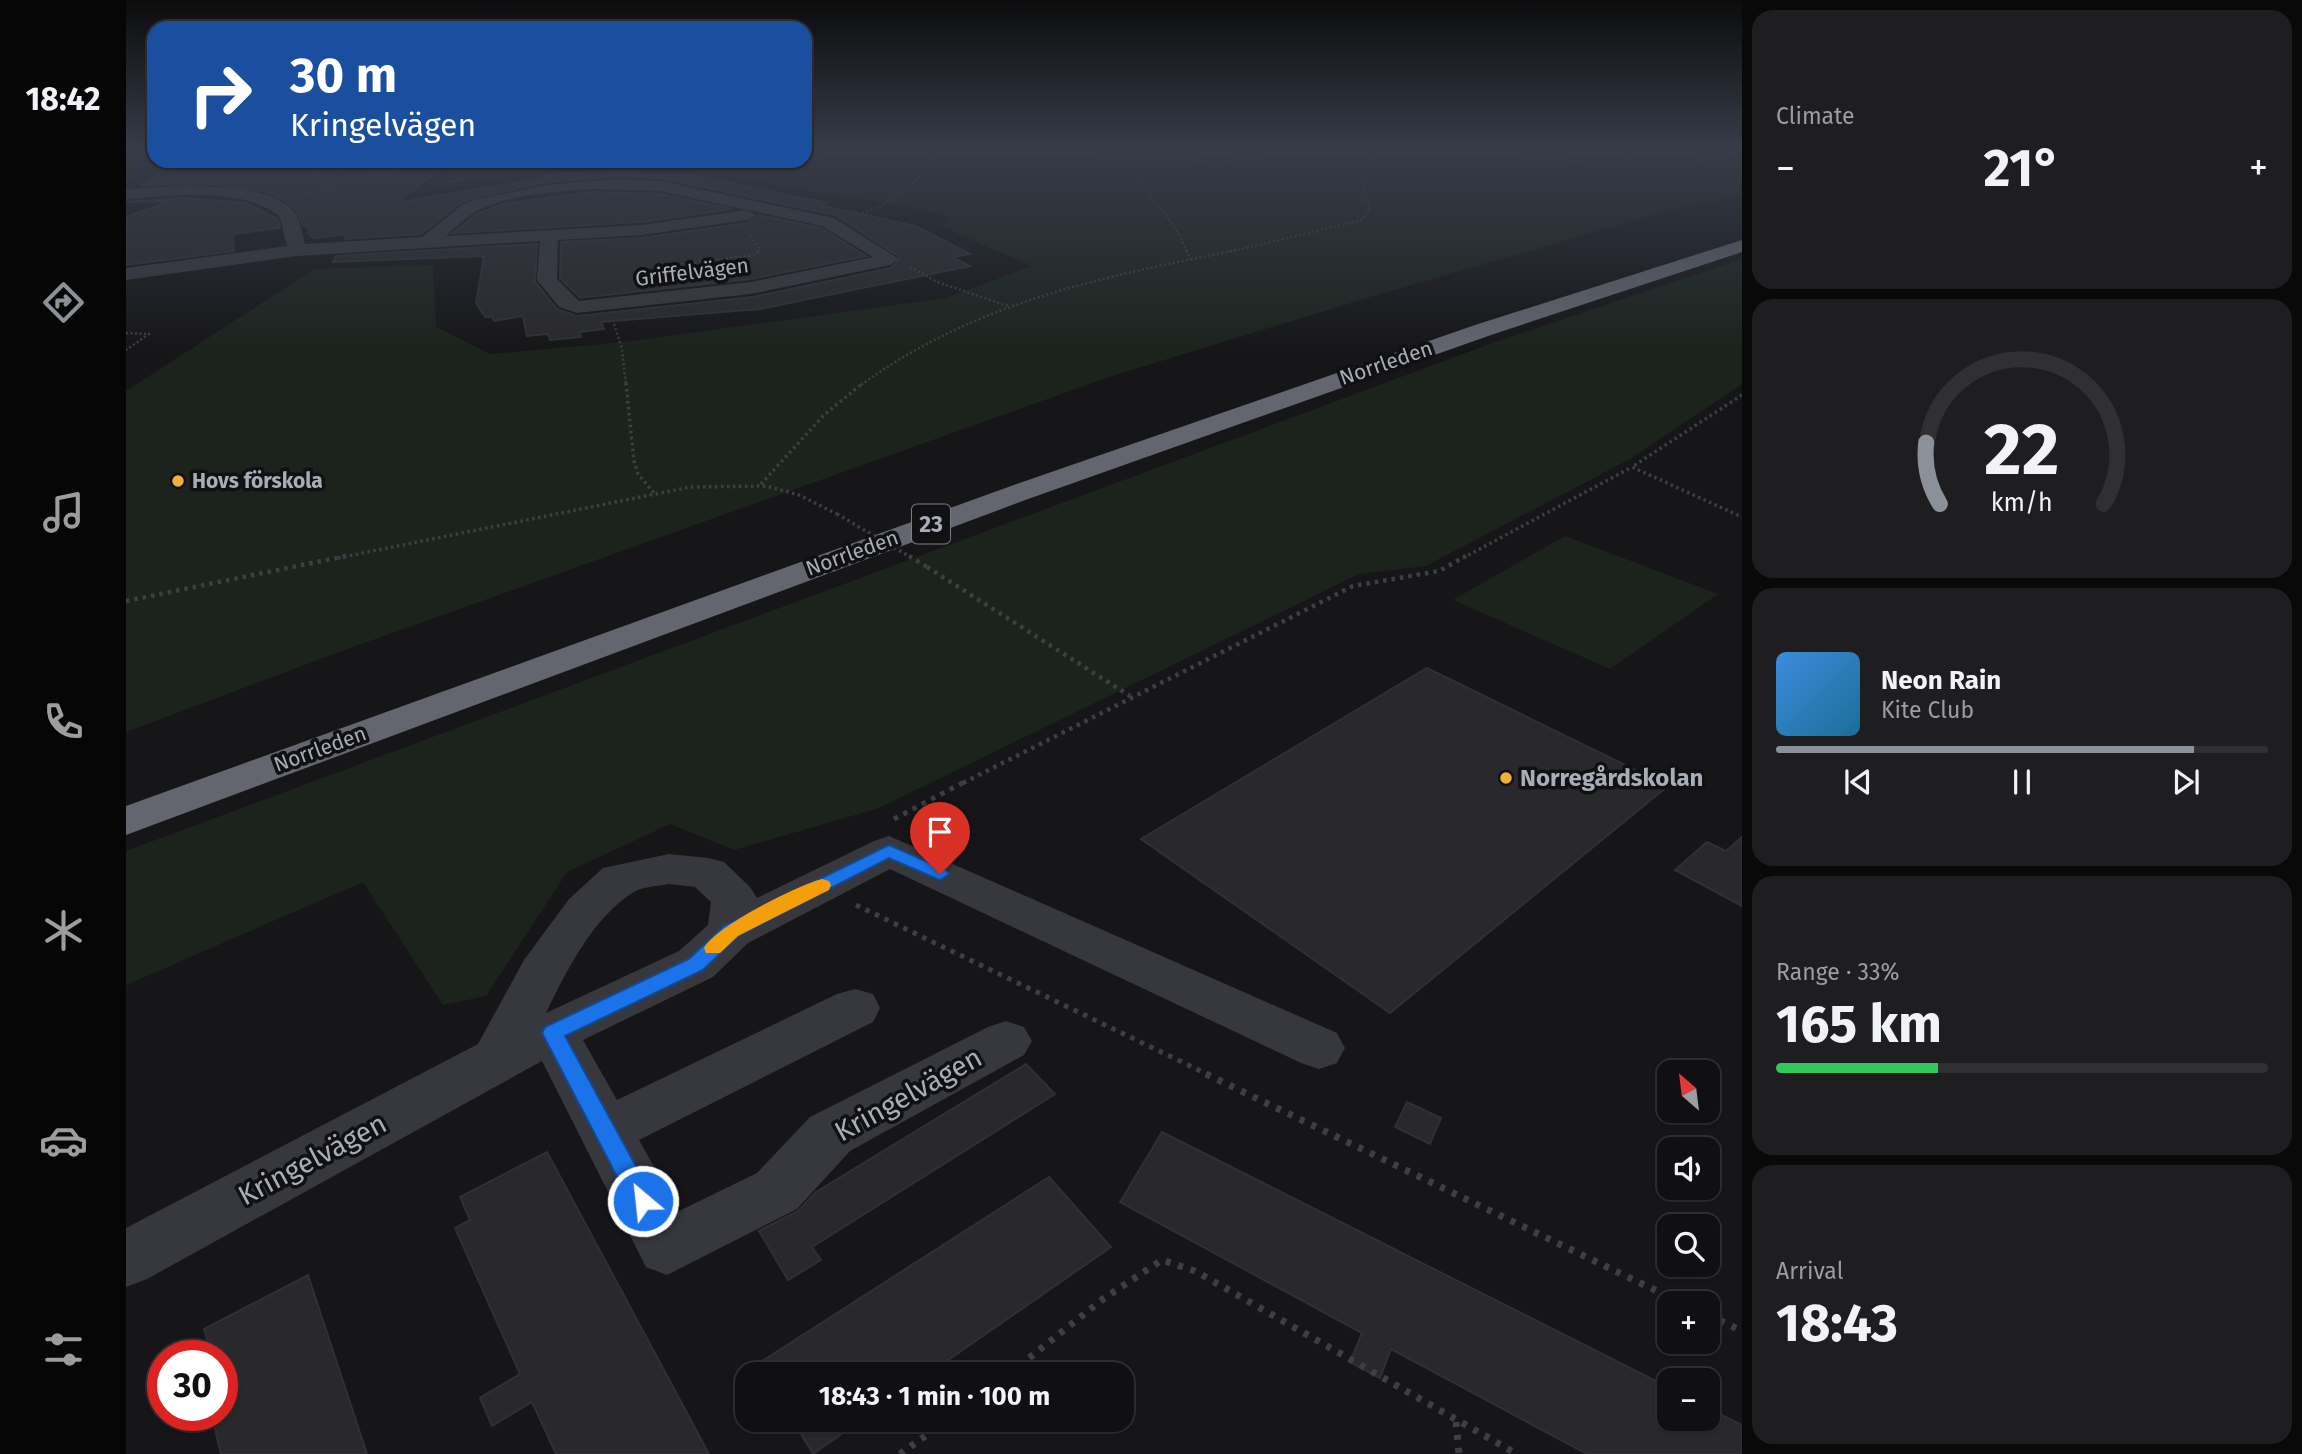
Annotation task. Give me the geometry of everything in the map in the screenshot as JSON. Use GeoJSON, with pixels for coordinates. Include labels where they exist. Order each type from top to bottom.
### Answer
{"type":"FeatureCollection","features":[{"type":"Feature","properties":{"kind":"highway","name":"Norrleden"},"geometry":{"type":"LineString","coordinates":[[126,799],[747,573],[1280,388],[1605,279],[1742,238]]}},
{"type":"Feature","properties":{"kind":"highway","name":"Norrleden"},"geometry":{"type":"LineString","coordinates":[[126,821],[1060,478],[1471,334],[1742,246]]}},
{"type":"Feature","properties":{"kind":"street"},"geometry":{"type":"LineString","coordinates":[[288,216],[297,250]]}},
{"type":"Feature","properties":{"kind":"street"},"geometry":{"type":"LineString","coordinates":[[427,242],[459,216]]}},
{"type":"Feature","properties":{"kind":"street"},"geometry":{"type":"LineString","coordinates":[[126,274],[297,250],[641,230],[737,216]]}},
{"type":"Feature","properties":{"kind":"street"},"geometry":{"type":"LineString","coordinates":[[795,216],[828,222],[890,259]]}},
{"type":"Feature","properties":{"kind":"street"},"geometry":{"type":"LineString","coordinates":[[269,233],[292,230]]}},
{"type":"Feature","properties":{"kind":"street","name":"Griffelvägen"},"geometry":{"type":"LineString","coordinates":[[549,236],[547,279],[566,303],[577,307],[751,288],[890,259]]}},
{"type":"Feature","properties":{"kind":"street"},"geometry":{"type":"LineString","coordinates":[[204,281],[263,274],[245,257]]}},
{"type":"Feature","properties":{"kind":"street","name":"Kringelvägen"},"geometry":{"type":"LineString","coordinates":[[126,1259],[497,1059],[696,964],[731,931],[889,851],[1319,1048]]}},
{"type":"Feature","properties":{"kind":"street"},"geometry":{"type":"LineString","coordinates":[[497,1059],[541,972],[584,910],[619,879],[669,869],[708,873],[734,898],[731,931]]}},
{"type":"Feature","properties":{"kind":"street"},"geometry":{"type":"LineString","coordinates":[[606,1131],[855,1008]]}},
{"type":"Feature","properties":{"kind":"street","name":"Kringelvägen"},"geometry":{"type":"LineString","coordinates":[[553,1033],[667,1247],[777,1191],[830,1134],[1006,1041]]}},
{"type":"Feature","properties":{"kind":"path"},"geometry":{"type":"LineString","coordinates":[[828,222],[850,216]]}},
{"type":"Feature","properties":{"kind":"path"},"geometry":{"type":"LineString","coordinates":[[1165,216],[1177,230],[1191,260]]}},
{"type":"Feature","properties":{"kind":"path"},"geometry":{"type":"LineString","coordinates":[[761,484],[845,397],[892,365],[1008,306],[1081,282],[1274,244],[1362,220],[1365,216]]}},
{"type":"Feature","properties":{"kind":"path"},"geometry":{"type":"LineString","coordinates":[[665,299],[644,278],[647,271],[665,265],[747,257],[760,251],[754,238],[723,218]]}},
{"type":"Feature","properties":{"kind":"path"},"geometry":{"type":"LineString","coordinates":[[890,259],[937,282],[1008,306]]}},
{"type":"Feature","properties":{"kind":"path"},"geometry":{"type":"LineString","coordinates":[[605,306],[622,349],[634,461],[638,474],[654,493]]}},
{"type":"Feature","properties":{"kind":"path"},"geometry":{"type":"LineString","coordinates":[[126,333],[149,334],[126,350]]}},
{"type":"Feature","properties":{"kind":"path"},"geometry":{"type":"LineString","coordinates":[[888,823],[1130,696],[1353,586],[1439,570],[1632,467],[1742,395]]}},
{"type":"Feature","properties":{"kind":"path"},"geometry":{"type":"LineString","coordinates":[[1632,467],[1742,517]]}},
{"type":"Feature","properties":{"kind":"path"},"geometry":{"type":"LineString","coordinates":[[126,601],[354,557],[654,493],[721,484],[761,484],[798,493],[837,514],[927,567],[1130,696]]}},
{"type":"Feature","properties":{"kind":"path"},"geometry":{"type":"LineString","coordinates":[[819,887],[1657,1291]]}},
{"type":"Feature","properties":{"kind":"path"},"geometry":{"type":"LineString","coordinates":[[1024,1362],[1103,1299],[1162,1260],[1195,1271],[1517,1454]]}},
{"type":"Feature","properties":{"kind":"path"},"geometry":{"type":"LineString","coordinates":[[1720,1321],[1742,1331]]}},
{"type":"Feature","properties":{"kind":"path"},"geometry":{"type":"LineString","coordinates":[[1456,1421],[1459,1454]]}},
{"type":"Feature","properties":{"kind":"path"},"geometry":{"type":"LineString","coordinates":[[900,1454],[930,1432]]}},
{"type":"Feature","properties":{"kind":"shaded area"},"geometry":{"type":"Polygon","coordinates":[[[945,216],[1650,216],[1380,294],[1109,377],[339,652],[126,732],[126,391],[314,269],[433,265],[436,327],[490,354],[624,342],[946,298],[1031,266],[940,226],[951,218],[945,216]]]}},
{"type":"Feature","properties":{"kind":"shaded area"},"geometry":{"type":"Polygon","coordinates":[[[1742,259],[1742,384],[1630,459],[1426,566],[1359,574],[879,808],[734,850],[670,824],[567,872],[486,996],[443,1005],[363,882],[126,985],[126,851],[1487,345],[1742,259]]]}},
{"type":"Feature","properties":{"kind":"shaded area"},"geometry":{"type":"Polygon","coordinates":[[[1565,536],[1718,594],[1610,669],[1453,600],[1565,536]]]}},
{"type":"Feature","properties":{"kind":"building"},"geometry":{"type":"Polygon","coordinates":[[[272,216],[278,219],[280,228],[233,234],[234,251],[126,265],[126,217],[272,216]]]}},
{"type":"Feature","properties":{"kind":"building"},"geometry":{"type":"Polygon","coordinates":[[[299,216],[444,216],[421,234],[345,239],[347,234],[315,238],[310,236],[307,225],[303,226],[299,216]]]}},
{"type":"Feature","properties":{"kind":"building"},"geometry":{"type":"Polygon","coordinates":[[[474,216],[684,216],[641,222],[453,233],[474,216]]]}},
{"type":"Feature","properties":{"kind":"building"},"geometry":{"type":"Polygon","coordinates":[[[757,216],[762,216],[821,228],[866,256],[751,279],[580,298],[560,278],[561,242],[641,238],[747,223],[757,216]]]}},
{"type":"Feature","properties":{"kind":"building"},"geometry":{"type":"Polygon","coordinates":[[[836,216],[869,216],[915,226],[970,254],[952,257],[970,266],[760,309],[601,322],[604,329],[579,332],[581,337],[550,340],[548,334],[527,336],[523,316],[494,321],[492,317],[485,317],[476,303],[484,256],[333,262],[336,256],[537,244],[535,282],[557,309],[577,316],[752,297],[891,268],[901,258],[836,216]]]}},
{"type":"Feature","properties":{"kind":"building"},"geometry":{"type":"Polygon","coordinates":[[[1427,668],[1668,786],[1390,1013],[1141,839],[1427,668]]]}},
{"type":"Feature","properties":{"kind":"building"},"geometry":{"type":"Polygon","coordinates":[[[1742,837],[1742,906],[1675,870],[1707,842],[1726,851],[1742,837]]]}},
{"type":"Feature","properties":{"kind":"building"},"geometry":{"type":"Polygon","coordinates":[[[1026,1064],[1055,1094],[812,1247],[821,1260],[788,1280],[759,1231],[798,1211],[816,1192],[1026,1064]]]}},
{"type":"Feature","properties":{"kind":"building"},"geometry":{"type":"Polygon","coordinates":[[[1407,1102],[1441,1118],[1430,1144],[1395,1127],[1407,1102]]]}},
{"type":"Feature","properties":{"kind":"building"},"geometry":{"type":"Polygon","coordinates":[[[1162,1132],[1657,1381],[1657,1431],[1720,1431],[1720,1414],[1742,1425],[1742,1454],[1587,1454],[1391,1349],[1380,1378],[1350,1362],[1362,1333],[1120,1202],[1162,1132]]]}},
{"type":"Feature","properties":{"kind":"building"},"geometry":{"type":"Polygon","coordinates":[[[547,1152],[709,1454],[556,1454],[532,1402],[492,1426],[480,1398],[520,1374],[455,1228],[470,1220],[460,1197],[547,1152]]]}},
{"type":"Feature","properties":{"kind":"building"},"geometry":{"type":"Polygon","coordinates":[[[1049,1177],[1111,1247],[945,1362],[761,1362],[1049,1177]]]}},
{"type":"Feature","properties":{"kind":"building"},"geometry":{"type":"Polygon","coordinates":[[[308,1275],[367,1454],[221,1454],[216,1431],[238,1431],[238,1340],[207,1340],[204,1329],[308,1275]]]}},
{"type":"Feature","properties":{"kind":"building"},"geometry":{"type":"Polygon","coordinates":[[[800,1432],[844,1432],[813,1454],[800,1432]]]}},
{"type":"Feature","properties":{"kind":"slow traffic"},"geometry":{"type":"LineString","coordinates":[[713,948],[731,931],[822,885]]}},
{"type":"Feature","properties":{"kind":"place","name":"Hovs förskola"},"geometry":{"type":"Point","coordinates":[178,481]}},
{"type":"Feature","properties":{"kind":"place","name":"Norregårdskolan"},"geometry":{"type":"Point","coordinates":[1506,778]}},
{"type":"Feature","properties":{"kind":"route"},"geometry":{"type":"LineString","coordinates":[[643,1201],[553,1033],[696,964],[731,931],[889,851],[940,874]]}}]}
